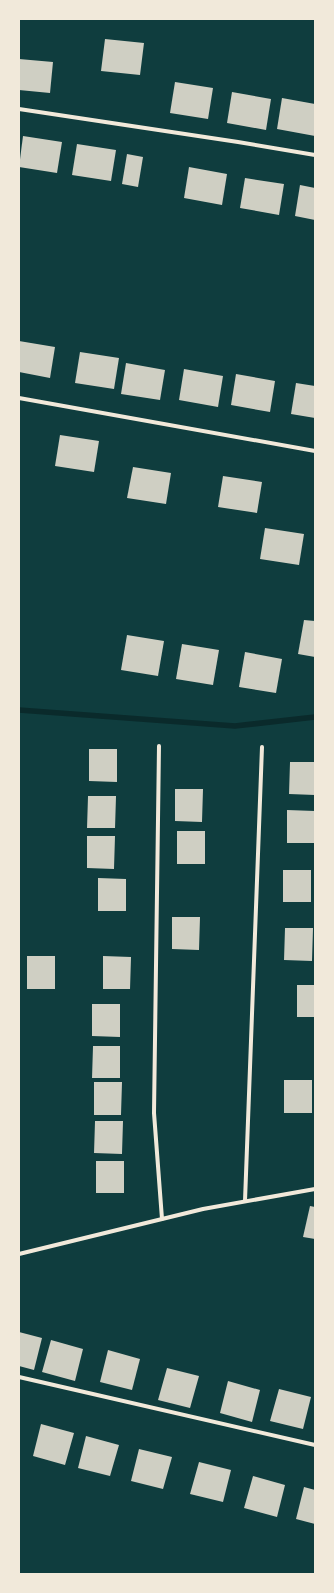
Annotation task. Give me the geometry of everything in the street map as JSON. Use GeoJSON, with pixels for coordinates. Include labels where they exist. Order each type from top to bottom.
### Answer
{"type":"FeatureCollection","features":[{"type":"Feature","properties":{"kind":"street"},"geometry":{"type":"LineString","coordinates":[[19,109],[315,155]]}},
{"type":"Feature","properties":{"kind":"street"},"geometry":{"type":"LineString","coordinates":[[19,398],[315,451]]}},
{"type":"Feature","properties":{"kind":"street"},"geometry":{"type":"LineString","coordinates":[[159,746],[154,1113],[162,1219]]}},
{"type":"Feature","properties":{"kind":"street"},"geometry":{"type":"LineString","coordinates":[[245,1201],[262,747]]}},
{"type":"Feature","properties":{"kind":"street"},"geometry":{"type":"LineString","coordinates":[[19,1254],[204,1209],[315,1189]]}},
{"type":"Feature","properties":{"kind":"street"},"geometry":{"type":"LineString","coordinates":[[19,1377],[315,1445]]}},
{"type":"Feature","properties":{"kind":"building"},"geometry":{"type":"Polygon","coordinates":[[[105,39],[144,43],[140,75],[101,71],[105,39]]]}},
{"type":"Feature","properties":{"kind":"building"},"geometry":{"type":"Polygon","coordinates":[[[19,59],[53,62],[50,93],[19,90],[19,59]]]}},
{"type":"Feature","properties":{"kind":"building"},"geometry":{"type":"Polygon","coordinates":[[[175,82],[213,88],[208,119],[170,113],[175,82]]]}},
{"type":"Feature","properties":{"kind":"building"},"geometry":{"type":"Polygon","coordinates":[[[232,92],[271,99],[266,130],[227,123],[232,92]]]}},
{"type":"Feature","properties":{"kind":"building"},"geometry":{"type":"Polygon","coordinates":[[[282,98],[315,104],[315,136],[277,129],[282,98]]]}},
{"type":"Feature","properties":{"kind":"building"},"geometry":{"type":"Polygon","coordinates":[[[23,136],[62,142],[57,173],[19,167],[23,136]]]}},
{"type":"Feature","properties":{"kind":"building"},"geometry":{"type":"Polygon","coordinates":[[[77,144],[116,150],[111,181],[72,175],[77,144]]]}},
{"type":"Feature","properties":{"kind":"building"},"geometry":{"type":"Polygon","coordinates":[[[127,154],[143,157],[138,187],[122,184],[127,154]]]}},
{"type":"Feature","properties":{"kind":"building"},"geometry":{"type":"Polygon","coordinates":[[[189,167],[227,174],[222,205],[184,198],[189,167]]]}},
{"type":"Feature","properties":{"kind":"building"},"geometry":{"type":"Polygon","coordinates":[[[245,178],[284,184],[279,215],[240,208],[245,178]]]}},
{"type":"Feature","properties":{"kind":"building"},"geometry":{"type":"Polygon","coordinates":[[[300,185],[315,188],[315,220],[295,216],[300,185]]]}},
{"type":"Feature","properties":{"kind":"building"},"geometry":{"type":"Polygon","coordinates":[[[19,341],[55,347],[50,378],[19,372],[19,341]]]}},
{"type":"Feature","properties":{"kind":"building"},"geometry":{"type":"Polygon","coordinates":[[[80,352],[119,358],[114,389],[75,383],[80,352]]]}},
{"type":"Feature","properties":{"kind":"building"},"geometry":{"type":"Polygon","coordinates":[[[126,363],[165,370],[160,400],[121,394],[126,363]]]}},
{"type":"Feature","properties":{"kind":"building"},"geometry":{"type":"Polygon","coordinates":[[[184,369],[223,376],[218,407],[179,400],[184,369]]]}},
{"type":"Feature","properties":{"kind":"building"},"geometry":{"type":"Polygon","coordinates":[[[236,374],[275,381],[270,412],[231,405],[236,374]]]}},
{"type":"Feature","properties":{"kind":"building"},"geometry":{"type":"Polygon","coordinates":[[[296,383],[315,386],[315,418],[291,414],[296,383]]]}},
{"type":"Feature","properties":{"kind":"building"},"geometry":{"type":"Polygon","coordinates":[[[60,435],[99,441],[94,472],[55,466],[60,435]]]}},
{"type":"Feature","properties":{"kind":"building"},"geometry":{"type":"Polygon","coordinates":[[[133,467],[171,473],[166,504],[127,498],[133,467]]]}},
{"type":"Feature","properties":{"kind":"building"},"geometry":{"type":"Polygon","coordinates":[[[223,476],[262,482],[257,513],[218,507],[223,476]]]}},
{"type":"Feature","properties":{"kind":"building"},"geometry":{"type":"Polygon","coordinates":[[[265,528],[304,534],[299,565],[260,559],[265,528]]]}},
{"type":"Feature","properties":{"kind":"building"},"geometry":{"type":"Polygon","coordinates":[[[304,620],[315,621],[315,657],[298,654],[304,620]]]}},
{"type":"Feature","properties":{"kind":"building"},"geometry":{"type":"Polygon","coordinates":[[[127,635],[164,641],[158,676],[121,670],[127,635]]]}},
{"type":"Feature","properties":{"kind":"building"},"geometry":{"type":"Polygon","coordinates":[[[182,644],[219,650],[213,685],[176,679],[182,644]]]}},
{"type":"Feature","properties":{"kind":"building"},"geometry":{"type":"Polygon","coordinates":[[[245,652],[282,659],[276,693],[239,687],[245,652]]]}},
{"type":"Feature","properties":{"kind":"building"},"geometry":{"type":"Polygon","coordinates":[[[89,749],[117,749],[117,782],[89,781],[89,749]]]}},
{"type":"Feature","properties":{"kind":"building"},"geometry":{"type":"Polygon","coordinates":[[[290,762],[315,762],[315,795],[289,794],[290,762]]]}},
{"type":"Feature","properties":{"kind":"building"},"geometry":{"type":"Polygon","coordinates":[[[175,789],[203,789],[202,822],[175,821],[175,789]]]}},
{"type":"Feature","properties":{"kind":"building"},"geometry":{"type":"Polygon","coordinates":[[[88,796],[116,796],[115,828],[87,828],[88,796]]]}},
{"type":"Feature","properties":{"kind":"building"},"geometry":{"type":"Polygon","coordinates":[[[287,810],[315,811],[315,843],[287,843],[287,810]]]}},
{"type":"Feature","properties":{"kind":"building"},"geometry":{"type":"Polygon","coordinates":[[[177,831],[205,831],[205,864],[177,864],[177,831]]]}},
{"type":"Feature","properties":{"kind":"building"},"geometry":{"type":"Polygon","coordinates":[[[87,836],[115,836],[114,869],[87,868],[87,836]]]}},
{"type":"Feature","properties":{"kind":"building"},"geometry":{"type":"Polygon","coordinates":[[[283,870],[311,870],[311,902],[283,902],[283,870]]]}},
{"type":"Feature","properties":{"kind":"building"},"geometry":{"type":"Polygon","coordinates":[[[98,878],[126,879],[126,911],[98,911],[98,878]]]}},
{"type":"Feature","properties":{"kind":"building"},"geometry":{"type":"Polygon","coordinates":[[[172,917],[200,917],[199,950],[172,949],[172,917]]]}},
{"type":"Feature","properties":{"kind":"building"},"geometry":{"type":"Polygon","coordinates":[[[285,928],[313,928],[312,961],[284,960],[285,928]]]}},
{"type":"Feature","properties":{"kind":"building"},"geometry":{"type":"Polygon","coordinates":[[[27,956],[55,956],[55,989],[27,989],[27,956]]]}},
{"type":"Feature","properties":{"kind":"building"},"geometry":{"type":"Polygon","coordinates":[[[103,956],[131,957],[130,989],[103,989],[103,956]]]}},
{"type":"Feature","properties":{"kind":"building"},"geometry":{"type":"Polygon","coordinates":[[[297,985],[315,985],[315,1017],[297,1017],[297,985]]]}},
{"type":"Feature","properties":{"kind":"building"},"geometry":{"type":"Polygon","coordinates":[[[92,1004],[120,1004],[120,1037],[92,1036],[92,1004]]]}},
{"type":"Feature","properties":{"kind":"building"},"geometry":{"type":"Polygon","coordinates":[[[93,1046],[120,1046],[120,1078],[92,1078],[93,1046]]]}},
{"type":"Feature","properties":{"kind":"building"},"geometry":{"type":"Polygon","coordinates":[[[284,1080],[312,1080],[312,1113],[284,1113],[284,1080]]]}},
{"type":"Feature","properties":{"kind":"building"},"geometry":{"type":"Polygon","coordinates":[[[94,1082],[122,1082],[121,1115],[94,1115],[94,1082]]]}},
{"type":"Feature","properties":{"kind":"building"},"geometry":{"type":"Polygon","coordinates":[[[95,1121],[123,1121],[122,1154],[94,1153],[95,1121]]]}},
{"type":"Feature","properties":{"kind":"building"},"geometry":{"type":"Polygon","coordinates":[[[96,1161],[124,1161],[124,1193],[96,1193],[96,1161]]]}},
{"type":"Feature","properties":{"kind":"building"},"geometry":{"type":"Polygon","coordinates":[[[310,1206],[315,1207],[315,1239],[303,1237],[310,1206]]]}},
{"type":"Feature","properties":{"kind":"building"},"geometry":{"type":"Polygon","coordinates":[[[19,1332],[42,1338],[34,1370],[19,1366],[19,1332]]]}},
{"type":"Feature","properties":{"kind":"building"},"geometry":{"type":"Polygon","coordinates":[[[51,1340],[83,1349],[75,1381],[42,1372],[51,1340]]]}},
{"type":"Feature","properties":{"kind":"building"},"geometry":{"type":"Polygon","coordinates":[[[108,1350],[140,1359],[132,1390],[100,1382],[108,1350]]]}},
{"type":"Feature","properties":{"kind":"building"},"geometry":{"type":"Polygon","coordinates":[[[167,1368],[199,1376],[190,1408],[158,1400],[167,1368]]]}},
{"type":"Feature","properties":{"kind":"building"},"geometry":{"type":"Polygon","coordinates":[[[228,1381],[260,1390],[252,1422],[220,1413],[228,1381]]]}},
{"type":"Feature","properties":{"kind":"building"},"geometry":{"type":"Polygon","coordinates":[[[279,1389],[311,1397],[303,1429],[270,1421],[279,1389]]]}},
{"type":"Feature","properties":{"kind":"building"},"geometry":{"type":"Polygon","coordinates":[[[41,1424],[74,1433],[65,1465],[33,1456],[41,1424]]]}},
{"type":"Feature","properties":{"kind":"building"},"geometry":{"type":"Polygon","coordinates":[[[86,1436],[119,1445],[110,1476],[78,1468],[86,1436]]]}},
{"type":"Feature","properties":{"kind":"building"},"geometry":{"type":"Polygon","coordinates":[[[139,1449],[172,1457],[163,1489],[131,1481],[139,1449]]]}},
{"type":"Feature","properties":{"kind":"building"},"geometry":{"type":"Polygon","coordinates":[[[199,1462],[231,1470],[223,1502],[190,1494],[199,1462]]]}},
{"type":"Feature","properties":{"kind":"building"},"geometry":{"type":"Polygon","coordinates":[[[253,1476],[285,1485],[277,1517],[244,1508],[253,1476]]]}},
{"type":"Feature","properties":{"kind":"building"},"geometry":{"type":"Polygon","coordinates":[[[304,1487],[315,1490],[315,1524],[296,1519],[304,1487]]]}},
{"type":"Feature","properties":{"kind":"waterway"},"geometry":{"type":"LineString","coordinates":[[19,710],[235,726],[315,717]]}}]}
